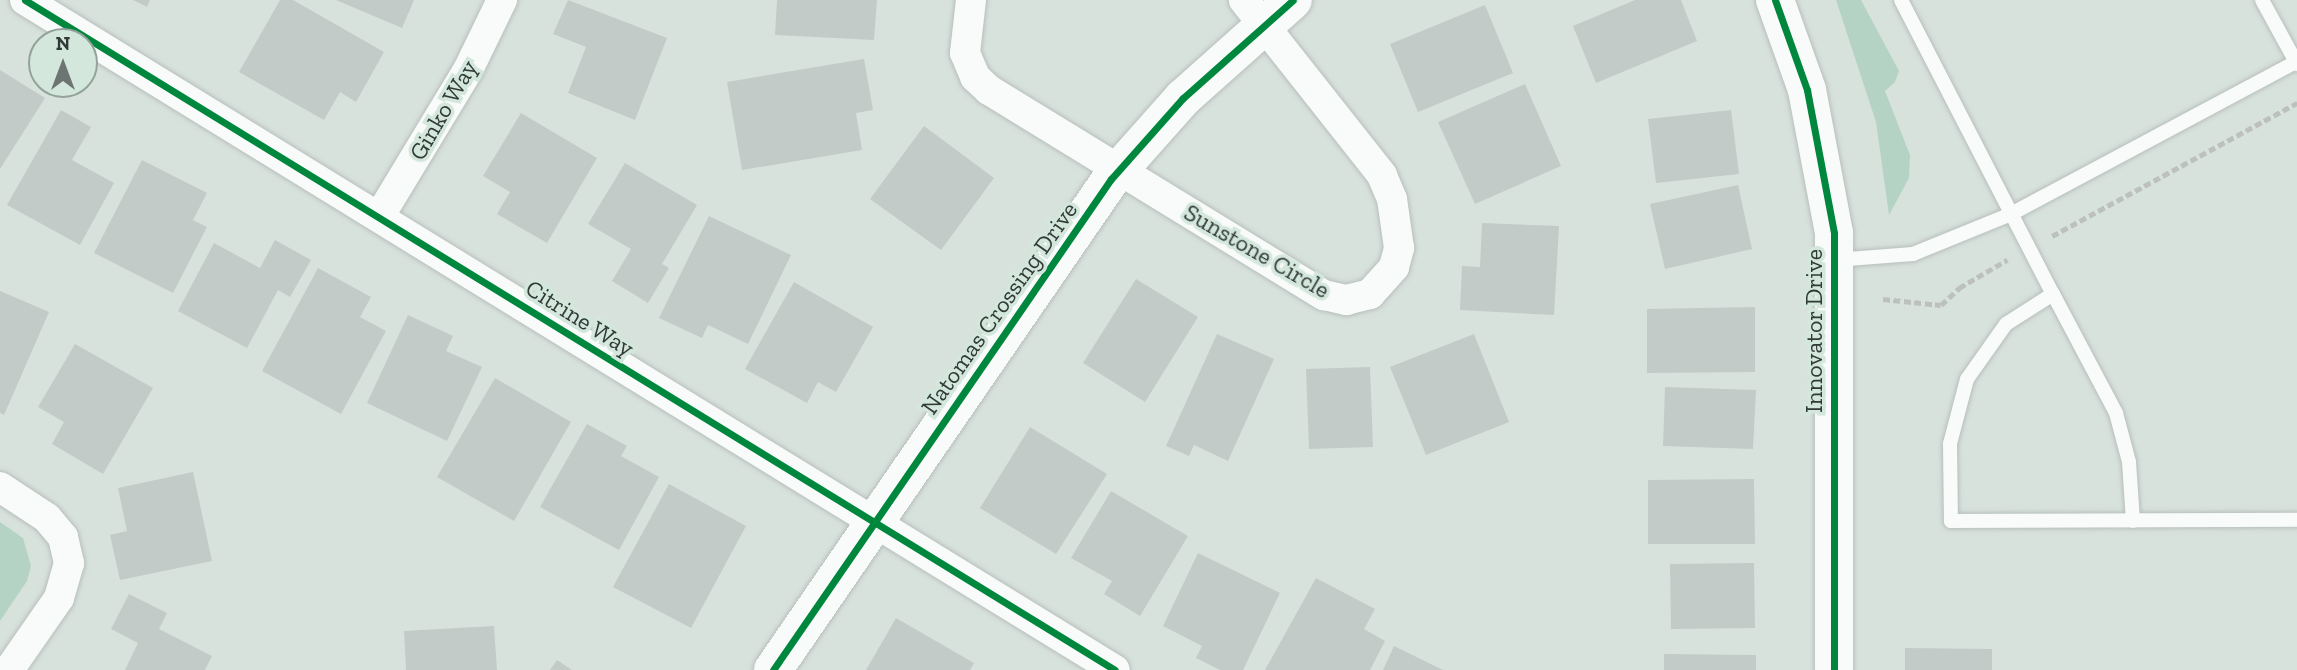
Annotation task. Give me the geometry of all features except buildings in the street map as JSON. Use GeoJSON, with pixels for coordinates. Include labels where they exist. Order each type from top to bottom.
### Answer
{"type":"FeatureCollection","features":[{"type":"Feature","properties":{"kind":"street","name":"Citrine Way"},"geometry":{"type":"LineString","coordinates":[[25,0],[1115,670]]}},
{"type":"Feature","properties":{"kind":"street","name":"Ginko Way"},"geometry":{"type":"LineString","coordinates":[[379,217],[468,70],[502,0]]}},
{"type":"Feature","properties":{"kind":"street","name":"Sunstone Circle"},"geometry":{"type":"LineString","coordinates":[[971,0],[965,53],[975,76],[989,90],[1324,295],[1346,300],[1370,294],[1384,284],[1399,248],[1392,199],[1382,175],[1253,12]]}},
{"type":"Feature","properties":{"kind":"street","name":"Natomas Crossing Drive"},"geometry":{"type":"LineString","coordinates":[[773,670],[1111,179],[1122,170],[1253,12],[1293,0]]}},
{"type":"Feature","properties":{"kind":"street","name":"Innovator Drive"},"geometry":{"type":"LineString","coordinates":[[1775,0],[1807,90],[1828,185],[1834,260],[1834,670]]}},
{"type":"Feature","properties":{"kind":"street"},"geometry":{"type":"LineString","coordinates":[[0,488],[47,517],[63,537],[69,563],[59,598],[9,670]]}},
{"type":"Feature","properties":{"kind":"lane"},"geometry":{"type":"LineString","coordinates":[[1901,0],[2116,413],[2129,463],[2133,521]]}},
{"type":"Feature","properties":{"kind":"lane"},"geometry":{"type":"LineString","coordinates":[[1834,260],[1913,254],[2011,214],[2297,63],[2262,0]]}},
{"type":"Feature","properties":{"kind":"lane"},"geometry":{"type":"LineString","coordinates":[[2053,294],[2006,324],[1967,379],[1950,444],[1951,521],[2297,520]]}},
{"type":"Feature","properties":{"kind":"path"},"geometry":{"type":"LineString","coordinates":[[1883,299],[1941,306],[1959,288],[2029,248],[2297,103]]}},
{"type":"Feature","properties":{"kind":"green space"},"geometry":{"type":"Polygon","coordinates":[[[1836,0],[1861,0],[1899,71],[1895,82],[1885,91],[1910,155],[1909,178],[1889,215],[1876,122],[1836,0]]]}},
{"type":"Feature","properties":{"kind":"green space"},"geometry":{"type":"Polygon","coordinates":[[[0,522],[23,538],[31,566],[27,581],[0,621],[0,522]]]}},
{"type":"Feature","properties":{"kind":"cycle path"},"geometry":{"type":"LineString","coordinates":[[25,0],[1115,670]]}},
{"type":"Feature","properties":{"kind":"cycle path"},"geometry":{"type":"LineString","coordinates":[[773,670],[1111,179],[1183,98],[1293,0]]}},
{"type":"Feature","properties":{"kind":"cycle path"},"geometry":{"type":"LineString","coordinates":[[1775,0],[1807,90],[1834,233],[1834,670]]}}]}
